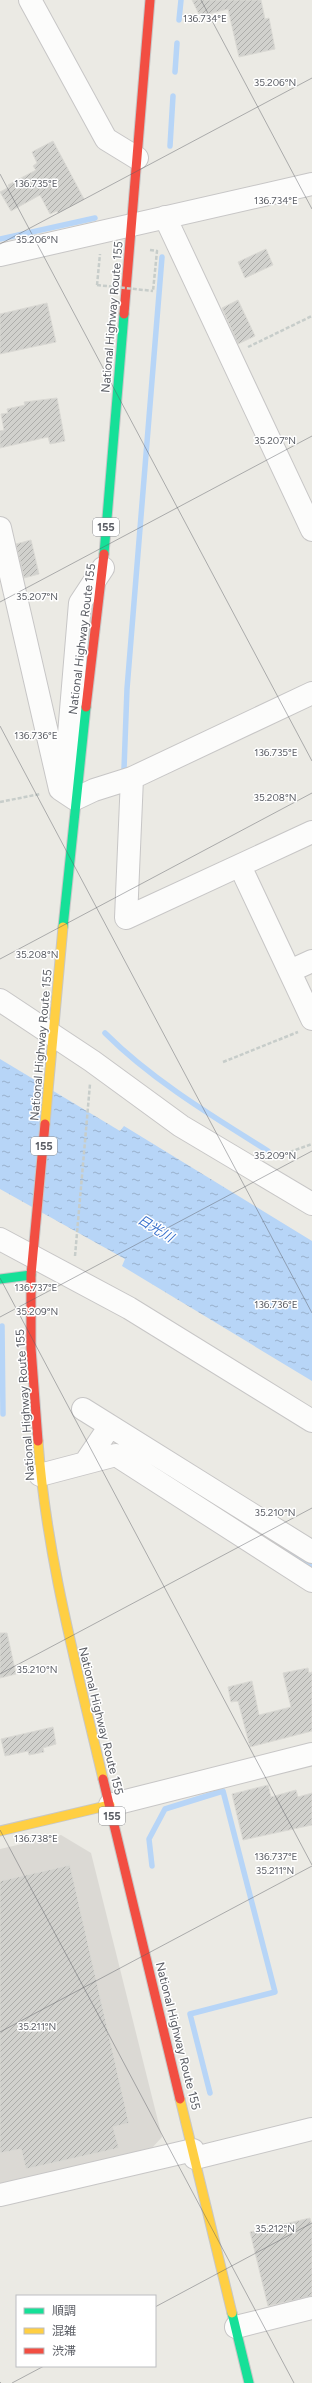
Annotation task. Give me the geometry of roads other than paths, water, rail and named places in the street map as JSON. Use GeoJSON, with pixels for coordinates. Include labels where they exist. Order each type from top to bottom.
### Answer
{"type":"FeatureCollection","features":[{"type":"Feature","properties":{"kind":"main road","name":"National Highway Route 155"},"geometry":{"type":"LineString","coordinates":[[103,568],[150,0]]}},
{"type":"Feature","properties":{"kind":"main road","name":"National Highway Route 155"},"geometry":{"type":"LineString","coordinates":[[66,793],[53,1044],[33,1258],[31,1348],[40,1475],[65,1620],[249,2383]]}},
{"type":"Feature","properties":{"kind":"main road"},"geometry":{"type":"LineString","coordinates":[[0,1279],[33,1258]]}},
{"type":"Feature","properties":{"kind":"main road"},"geometry":{"type":"LineString","coordinates":[[0,1831],[110,1805]]}},
{"type":"Feature","properties":{"kind":"street"},"geometry":{"type":"LineString","coordinates":[[30,0],[106,139],[137,158]]}},
{"type":"Feature","properties":{"kind":"street"},"geometry":{"type":"LineString","coordinates":[[0,255],[312,184]]}},
{"type":"Feature","properties":{"kind":"street"},"geometry":{"type":"LineString","coordinates":[[165,218],[312,530]]}},
{"type":"Feature","properties":{"kind":"street"},"geometry":{"type":"LineString","coordinates":[[0,528],[66,793]]}},
{"type":"Feature","properties":{"kind":"street"},"geometry":{"type":"LineString","coordinates":[[66,793],[80,603],[103,568]]}},
{"type":"Feature","properties":{"kind":"street"},"geometry":{"type":"LineString","coordinates":[[66,793],[94,790],[132,778],[312,693]]}},
{"type":"Feature","properties":{"kind":"street"},"geometry":{"type":"LineString","coordinates":[[132,778],[126,918],[312,832]]}},
{"type":"Feature","properties":{"kind":"street"},"geometry":{"type":"LineString","coordinates":[[240,866],[290,971],[308,1024]]}},
{"type":"Feature","properties":{"kind":"street"},"geometry":{"type":"LineString","coordinates":[[290,971],[312,961]]}},
{"type":"Feature","properties":{"kind":"street"},"geometry":{"type":"LineString","coordinates":[[0,1000],[53,1044],[181,1126],[312,1204]]}},
{"type":"Feature","properties":{"kind":"street"},"geometry":{"type":"LineString","coordinates":[[0,1239],[129,1308],[312,1421]]}},
{"type":"Feature","properties":{"kind":"street"},"geometry":{"type":"LineString","coordinates":[[83,1409],[312,1552]]}},
{"type":"Feature","properties":{"kind":"street"},"geometry":{"type":"LineString","coordinates":[[85,1463],[110,1426]]}},
{"type":"Feature","properties":{"kind":"street"},"geometry":{"type":"LineString","coordinates":[[40,1475],[116,1455],[312,1581]]}},
{"type":"Feature","properties":{"kind":"street"},"geometry":{"type":"LineString","coordinates":[[110,1805],[312,1754]]}},
{"type":"Feature","properties":{"kind":"street"},"geometry":{"type":"LineString","coordinates":[[0,2195],[312,2129]]}},
{"type":"Feature","properties":{"kind":"street"},"geometry":{"type":"LineString","coordinates":[[236,2327],[312,2308]]}},
{"type":"Feature","properties":{"kind":"water","name":"日光川"},"geometry":{"type":"Polygon","coordinates":[[[0,1059],[120,1131],[124,1126],[312,1241],[312,1381],[122,1266],[125,1259],[0,1189],[0,1059]]]}},
{"type":"Feature","properties":{"kind":"waterway"},"geometry":{"type":"LineString","coordinates":[[179,20],[181,0]]}},
{"type":"Feature","properties":{"kind":"waterway"},"geometry":{"type":"LineString","coordinates":[[175,72],[177,43]]}},
{"type":"Feature","properties":{"kind":"waterway"},"geometry":{"type":"LineString","coordinates":[[170,146],[173,96]]}},
{"type":"Feature","properties":{"kind":"waterway"},"geometry":{"type":"LineString","coordinates":[[0,239],[95,218]]}},
{"type":"Feature","properties":{"kind":"waterway"},"geometry":{"type":"LineString","coordinates":[[124,769],[127,689],[162,257]]}},
{"type":"Feature","properties":{"kind":"waterway"},"geometry":{"type":"LineString","coordinates":[[105,1033],[162,1082],[204,1111],[268,1151]]}},
{"type":"Feature","properties":{"kind":"waterway"},"geometry":{"type":"LineString","coordinates":[[2,1326],[3,1414]]}},
{"type":"Feature","properties":{"kind":"waterway"},"geometry":{"type":"LineString","coordinates":[[148,1463],[312,1566]]}},
{"type":"Feature","properties":{"kind":"waterway"},"geometry":{"type":"LineString","coordinates":[[152,1866],[149,1839],[165,1809],[223,1791],[275,1992],[190,2014],[210,2093]]}}]}
